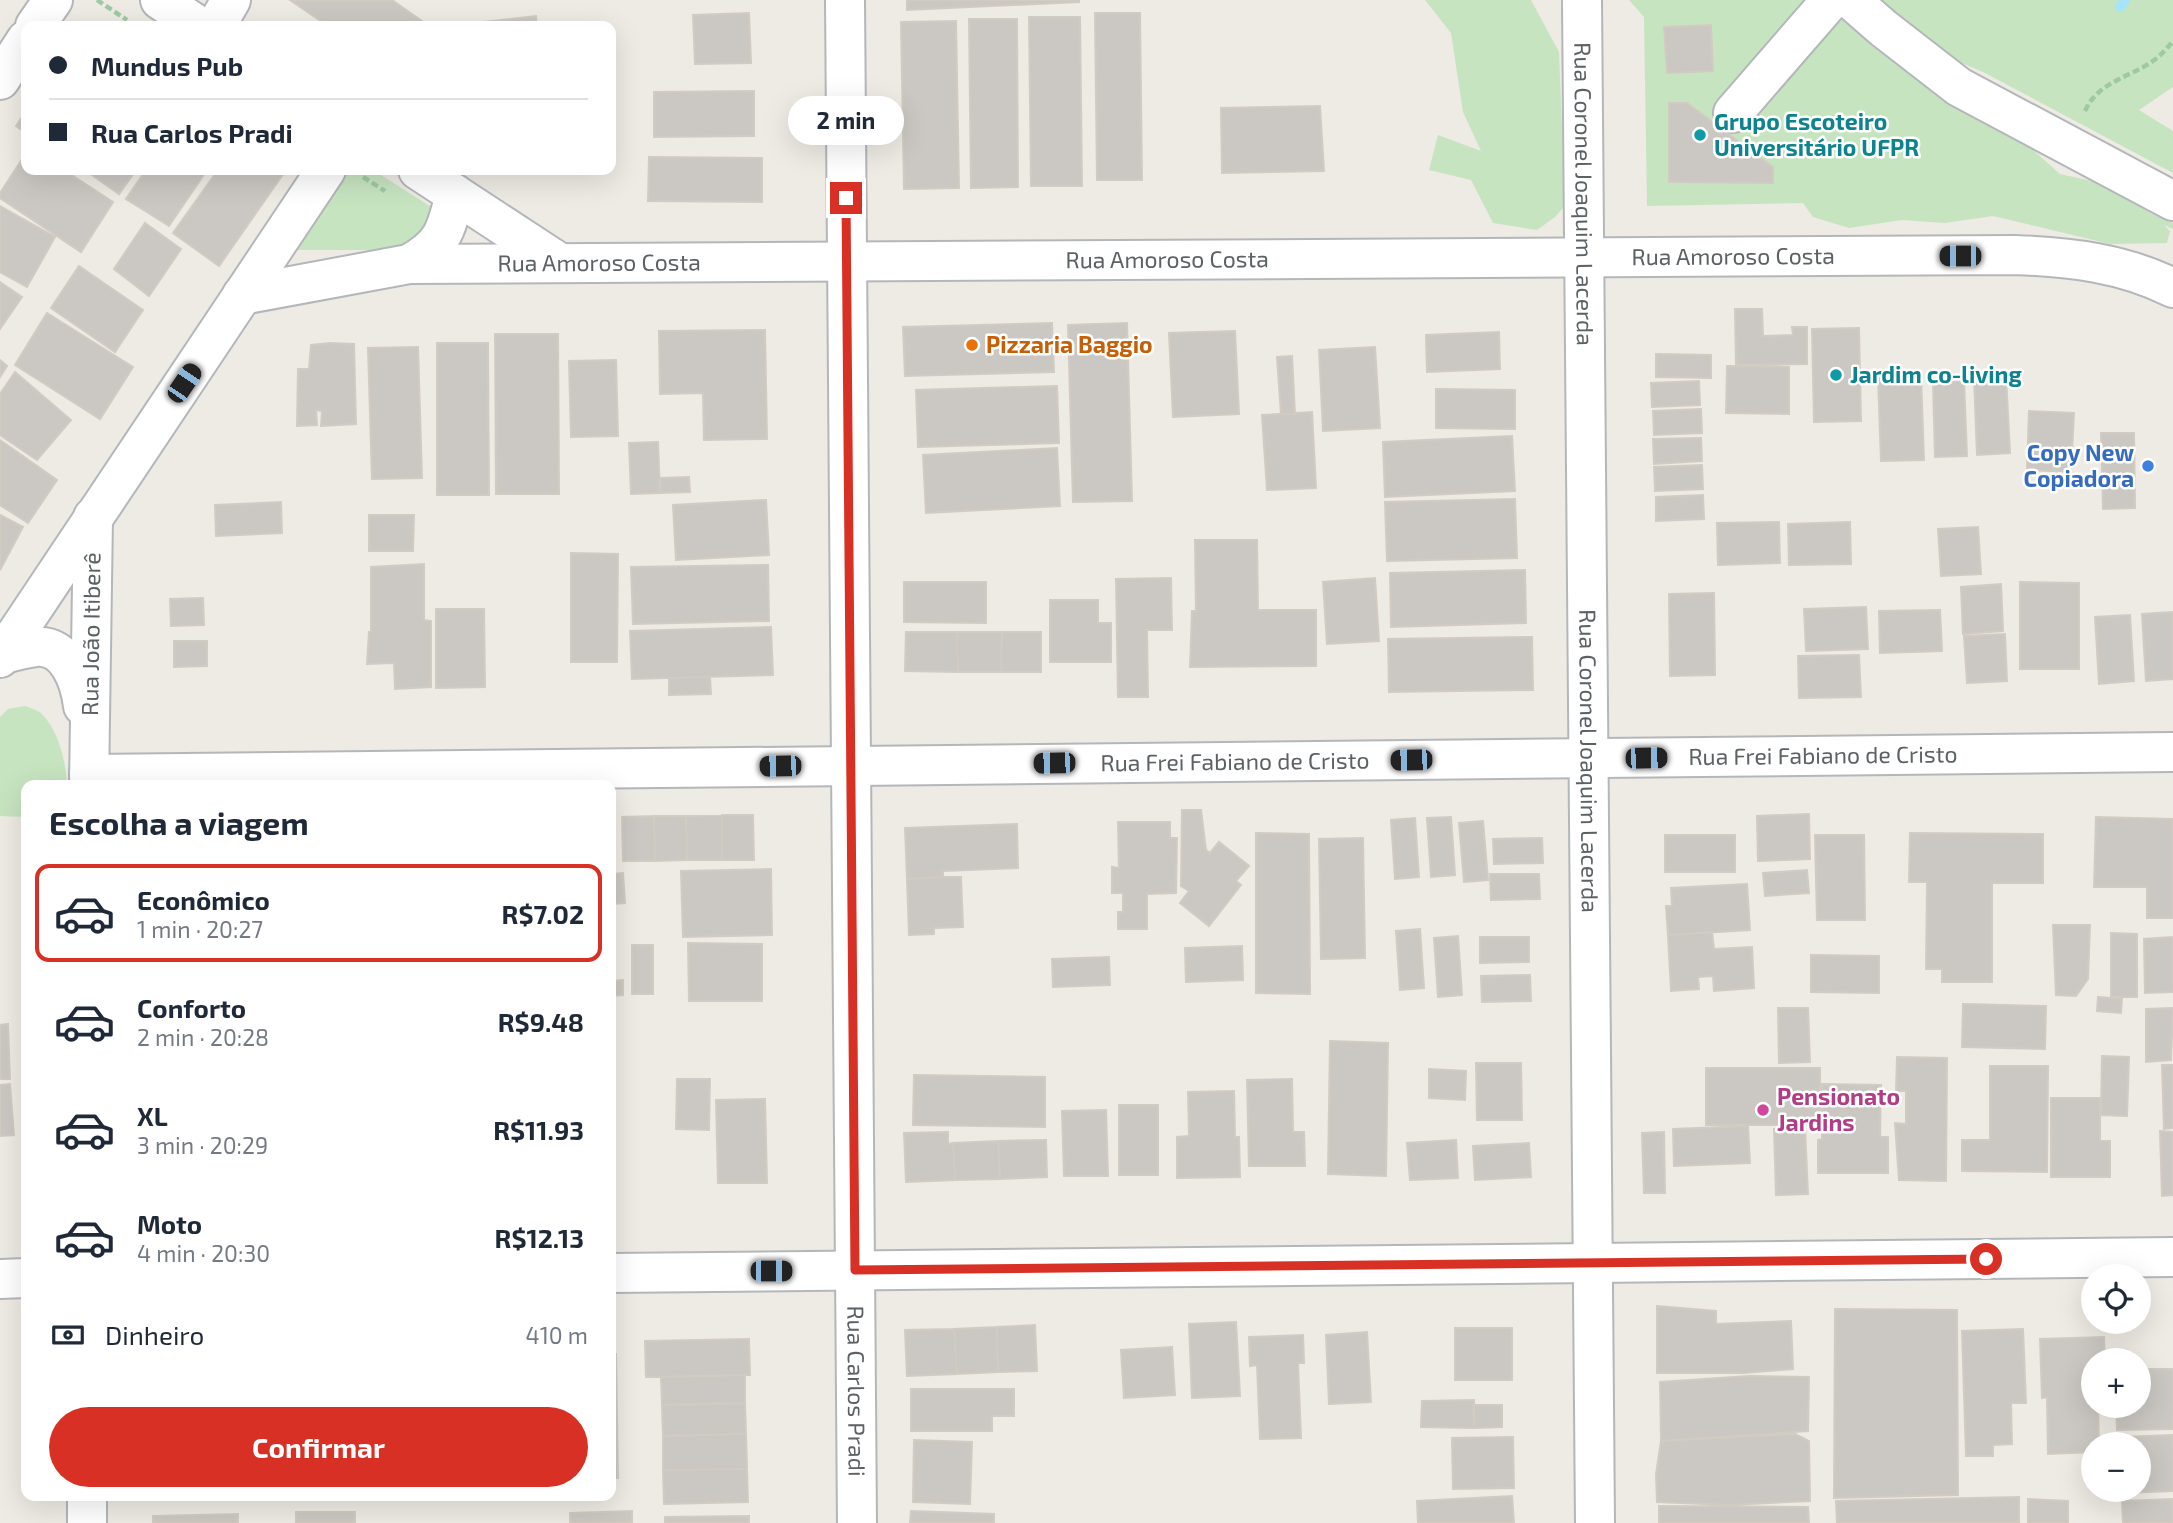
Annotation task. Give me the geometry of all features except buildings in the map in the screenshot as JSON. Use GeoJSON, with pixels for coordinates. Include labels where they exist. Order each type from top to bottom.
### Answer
{"type":"FeatureCollection","features":[{"type":"Feature","properties":{"kind":"street"},"geometry":{"type":"LineString","coordinates":[[38,21],[52,0]]}},
{"type":"Feature","properties":{"kind":"street"},"geometry":{"type":"LineString","coordinates":[[160,0],[192,21]]}},
{"type":"Feature","properties":{"kind":"street"},"geometry":{"type":"LineString","coordinates":[[219,21],[231,0]]}},
{"type":"Feature","properties":{"kind":"street","name":"Rua Carlos Pradi"},"geometry":{"type":"LineString","coordinates":[[845,0],[857,1523]]}},
{"type":"Feature","properties":{"kind":"street","name":"Rua Coronel Joaquim Lacerda"},"geometry":{"type":"LineString","coordinates":[[1582,0],[1595,1523]]}},
{"type":"Feature","properties":{"kind":"street"},"geometry":{"type":"LineString","coordinates":[[1734,113],[1831,0]]}},
{"type":"Feature","properties":{"kind":"street"},"geometry":{"type":"LineString","coordinates":[[1852,0],[1883,28],[1959,87],[2173,201]]}},
{"type":"Feature","properties":{"kind":"street"},"geometry":{"type":"LineString","coordinates":[[0,80],[21,48]]}},
{"type":"Feature","properties":{"kind":"street"},"geometry":{"type":"LineString","coordinates":[[1,656],[323,175]]}},
{"type":"Feature","properties":{"kind":"street"},"geometry":{"type":"LineString","coordinates":[[426,175],[560,263]]}},
{"type":"Feature","properties":{"kind":"street"},"geometry":{"type":"LineString","coordinates":[[409,264],[425,255],[442,238],[455,194]]}},
{"type":"Feature","properties":{"kind":"street","name":"Rua Amoroso Costa"},"geometry":{"type":"LineString","coordinates":[[242,295],[409,264],[2015,255],[2094,261],[2134,272],[2173,288]]}},
{"type":"Feature","properties":{"kind":"street","name":"Rua João Itiberê"},"geometry":{"type":"LineString","coordinates":[[89,770],[93,517]]}},
{"type":"Feature","properties":{"kind":"street","name":"Rua João Itiberê"},"geometry":{"type":"LineString","coordinates":[[1,656],[37,647],[50,649],[62,656],[73,669],[81,690],[89,770]]}},
{"type":"Feature","properties":{"kind":"street","name":"Rua Frei Fabiano de Cristo"},"geometry":{"type":"LineString","coordinates":[[89,770],[852,766],[2173,752]]}},
{"type":"Feature","properties":{"kind":"street"},"geometry":{"type":"LineString","coordinates":[[616,1273],[2173,1257]]}},
{"type":"Feature","properties":{"kind":"street"},"geometry":{"type":"LineString","coordinates":[[0,1279],[21,1278]]}},
{"type":"Feature","properties":{"kind":"street"},"geometry":{"type":"LineString","coordinates":[[87,1501],[87,1523]]}},
{"type":"Feature","properties":{"kind":"path"},"geometry":{"type":"LineString","coordinates":[[97,0],[128,21]]}},
{"type":"Feature","properties":{"kind":"path"},"geometry":{"type":"LineString","coordinates":[[2081,119],[2089,102],[2115,79],[2156,59],[2173,41]]}},
{"type":"Feature","properties":{"kind":"green space"},"geometry":{"type":"Polygon","coordinates":[[[1425,0],[1531,0],[1559,52],[1563,155],[1570,200],[1555,217],[1537,230],[1493,223],[1471,180],[1429,170],[1438,135],[1481,151],[1463,112],[1451,33],[1425,0]]]}},
{"type":"Feature","properties":{"kind":"green space"},"geometry":{"type":"Polygon","coordinates":[[[1629,0],[1825,0],[1911,74],[1952,93],[2022,140],[2060,174],[2110,185],[2152,214],[2173,223],[2173,229],[2164,225],[2170,231],[2167,243],[2110,244],[1993,216],[1944,223],[1902,220],[1849,228],[1813,217],[1803,203],[1647,206],[1644,17],[1629,0]]]}},
{"type":"Feature","properties":{"kind":"green space"},"geometry":{"type":"Polygon","coordinates":[[[1867,0],[2173,0],[2173,87],[2139,110],[2173,131],[2173,173],[1983,72],[1910,41],[1867,0]]]}},
{"type":"Feature","properties":{"kind":"green space"},"geometry":{"type":"Polygon","coordinates":[[[340,175],[381,175],[436,210],[428,235],[397,250],[291,250],[340,175]]]}},
{"type":"Feature","properties":{"kind":"green space"},"geometry":{"type":"Polygon","coordinates":[[[25,706],[41,713],[57,738],[65,767],[66,780],[21,780],[21,817],[0,816],[0,717],[8,709],[25,706]]]}},
{"type":"Feature","properties":{"kind":"waterway"},"geometry":{"type":"LineString","coordinates":[[2120,7],[2125,0]]}},
{"type":"Feature","properties":{"kind":"place","name":"Grupo Escoteiro Universitário UFPR"},"geometry":{"type":"Point","coordinates":[1700,135]}},
{"type":"Feature","properties":{"kind":"place","name":"Pizzaria Baggio"},"geometry":{"type":"Point","coordinates":[972,345]}},
{"type":"Feature","properties":{"kind":"place","name":"Jardim co-living"},"geometry":{"type":"Point","coordinates":[1836,375]}},
{"type":"Feature","properties":{"kind":"place","name":"Copy New Copiadora"},"geometry":{"type":"Point","coordinates":[2148,466]}},
{"type":"Feature","properties":{"kind":"place","name":"Pensionato Jardins"},"geometry":{"type":"Point","coordinates":[1763,1110]}},
{"type":"Feature","properties":{"kind":"route"},"geometry":{"type":"LineString","coordinates":[[846,198],[855,1270],[1986,1259]]}}]}
